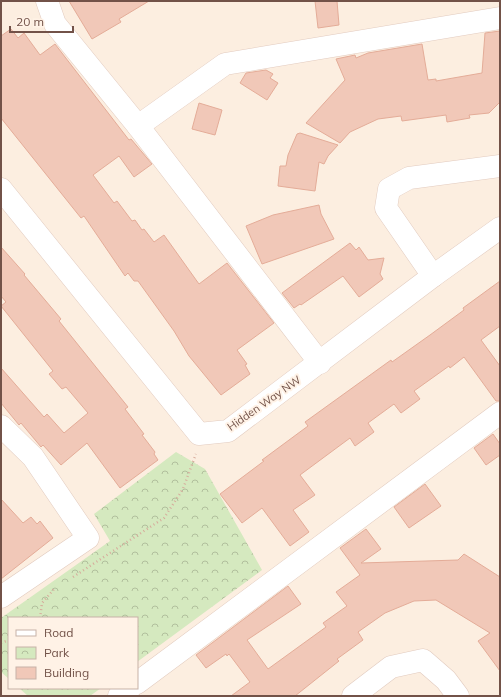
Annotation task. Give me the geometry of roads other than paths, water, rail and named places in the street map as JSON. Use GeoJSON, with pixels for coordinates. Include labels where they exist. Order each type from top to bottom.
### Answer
{"type":"FeatureCollection","features":[{"type":"Feature","properties":{"kind":"street"},"geometry":{"type":"LineString","coordinates":[[46,1],[55,24],[138,126],[320,363]]}},
{"type":"Feature","properties":{"kind":"street"},"geometry":{"type":"LineString","coordinates":[[138,126],[225,64],[500,18]]}},
{"type":"Feature","properties":{"kind":"street"},"geometry":{"type":"LineString","coordinates":[[433,276],[386,208],[389,189],[409,178],[500,166]]}},
{"type":"Feature","properties":{"kind":"street","name":"Hidden Way NW"},"geometry":{"type":"LineString","coordinates":[[1,189],[199,434],[228,431],[320,363],[433,276],[500,228]]}},
{"type":"Feature","properties":{"kind":"street"},"geometry":{"type":"LineString","coordinates":[[138,682],[500,413]]}},
{"type":"Feature","properties":{"kind":"street"},"geometry":{"type":"LineString","coordinates":[[1,426],[33,458],[88,538],[1,596]]}},
{"type":"Feature","properties":{"kind":"street"},"geometry":{"type":"LineString","coordinates":[[353,696],[391,667],[423,660],[446,680],[458,696]]}},
{"type":"Feature","properties":{"kind":"street"},"geometry":{"type":"LineString","coordinates":[[119,696],[129,689]]}}]}
